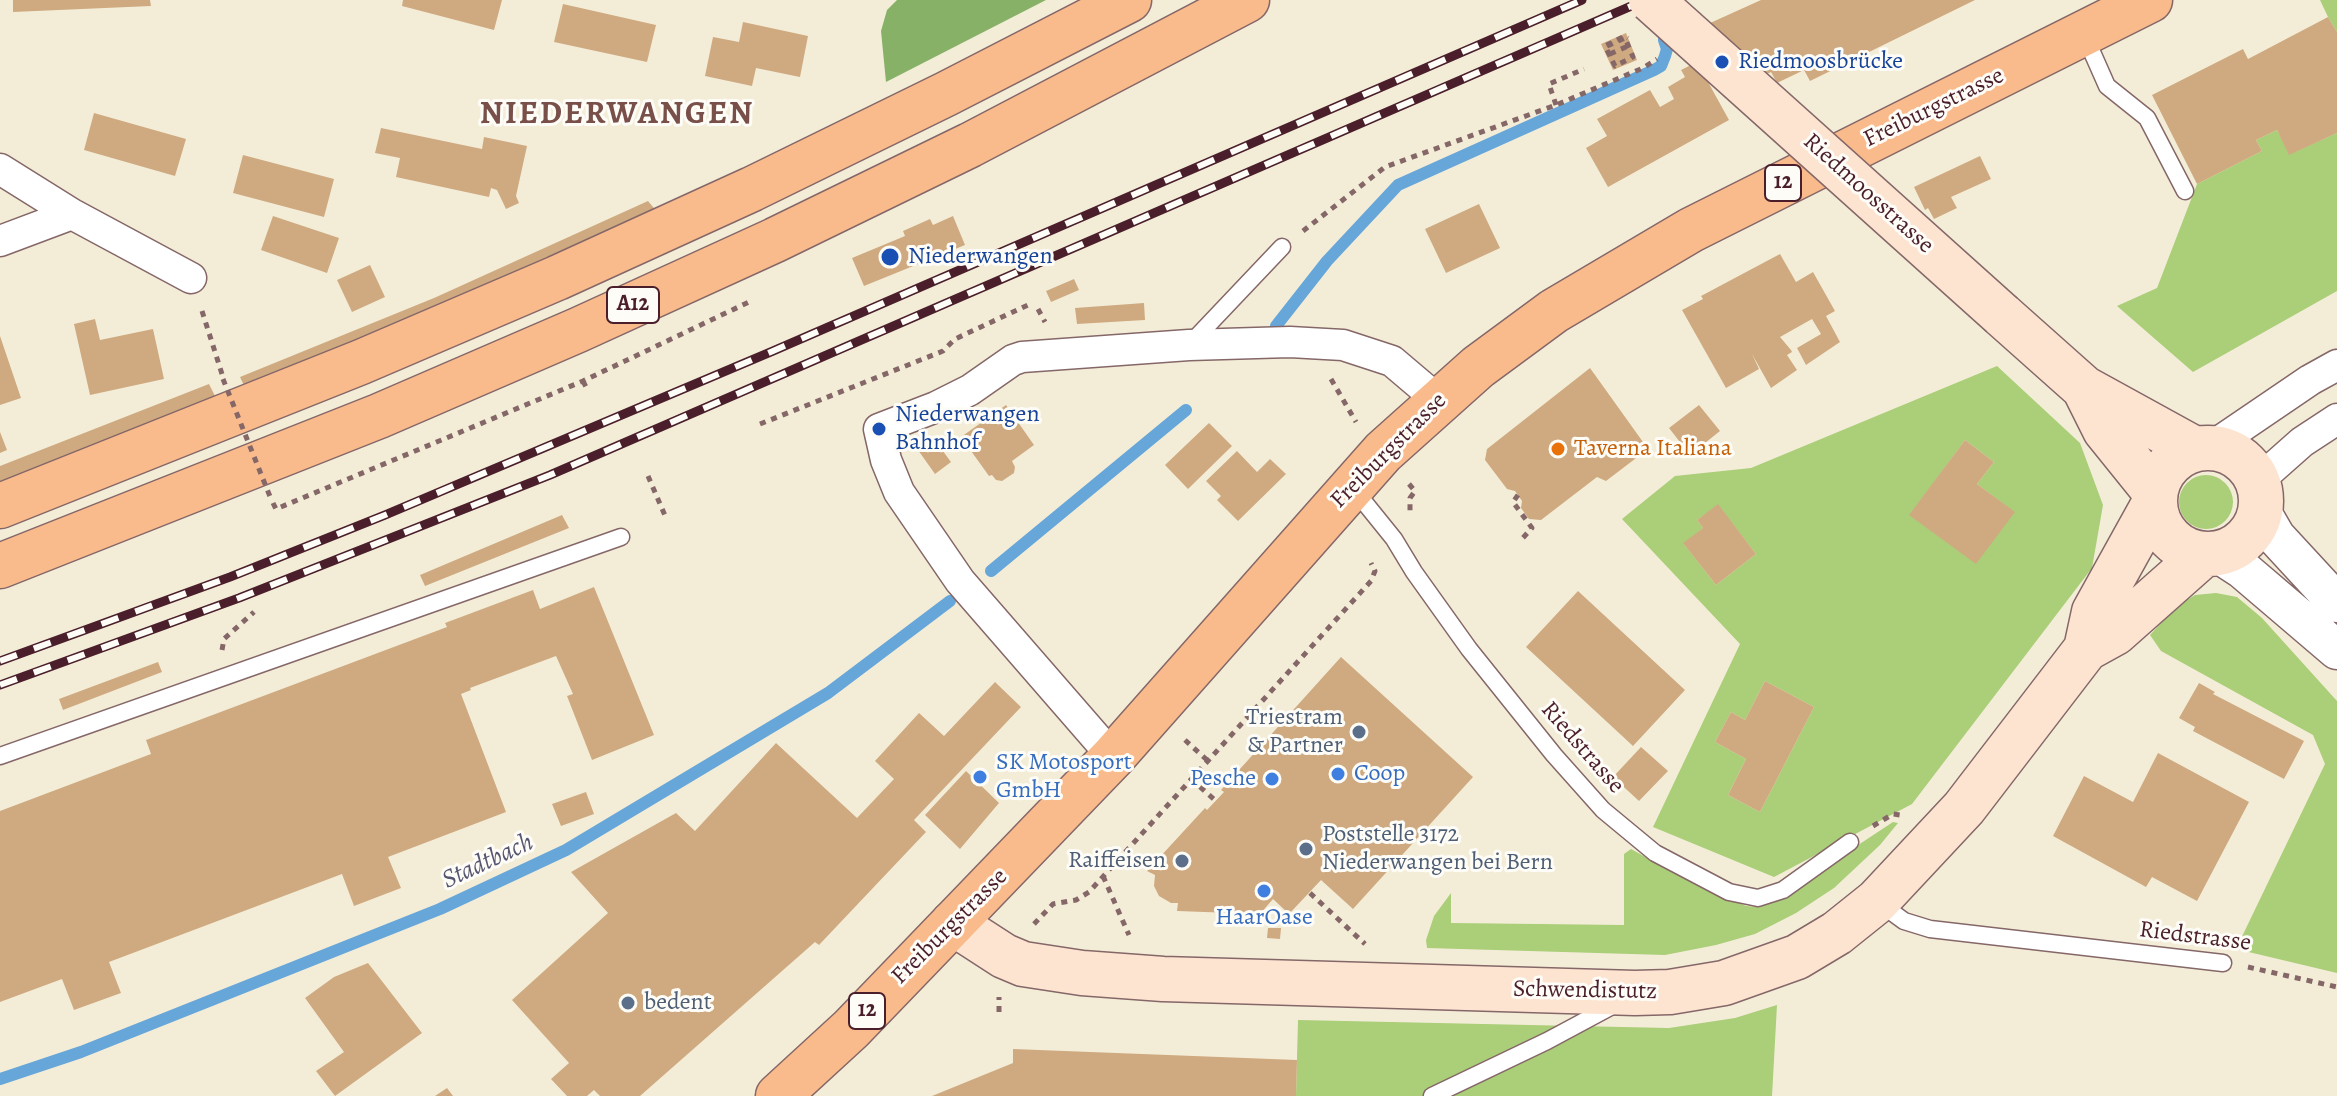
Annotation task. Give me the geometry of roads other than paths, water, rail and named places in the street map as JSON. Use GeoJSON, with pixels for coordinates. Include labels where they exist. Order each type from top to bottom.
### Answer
{"type":"FeatureCollection","features":[{"type":"Feature","properties":{"kind":"main road","name":"A12"},"geometry":{"type":"LineString","coordinates":[[0,506],[361,362],[557,278],[960,88],[1129,0]]}},
{"type":"Feature","properties":{"kind":"main road","name":"A12"},"geometry":{"type":"LineString","coordinates":[[0,566],[379,416],[578,330],[775,240],[970,145],[1247,0]]}},
{"type":"Feature","properties":{"kind":"main road","name":"Riedmoosstrasse"},"geometry":{"type":"LineString","coordinates":[[1651,0],[2084,388],[2202,449]]}},
{"type":"Feature","properties":{"kind":"main road","name":"Freiburgstrasse"},"geometry":{"type":"LineString","coordinates":[[778,1096],[851,1029],[1113,757],[1351,486],[1406,429],[1478,367],[1554,311],[1665,244],[2150,0]]}},
{"type":"Feature","properties":{"kind":"main road","name":"Riedmoosstrasse"},"geometry":{"type":"LineString","coordinates":[[2084,388],[2105,430],[2155,497]]}},
{"type":"Feature","properties":{"kind":"main road"},"geometry":{"type":"LineString","coordinates":[[2202,449],[2225,451],[2239,457],[2250,468],[2259,496],[2256,526],[2247,538],[2234,548],[2211,554],[2186,549],[2171,539],[2157,516],[2155,497],[2163,473],[2170,464],[2202,449]]}},
{"type":"Feature","properties":{"kind":"main road","name":"Schwendistutz"},"geometry":{"type":"LineString","coordinates":[[2086,649],[2094,612],[2155,497]]}},
{"type":"Feature","properties":{"kind":"main road","name":"Schwendistutz"},"geometry":{"type":"LineString","coordinates":[[953,923],[1004,956],[1023,964],[1051,970],[1163,979],[1635,993],[1693,990],[1761,971],[1890,911],[1964,808],[2086,649],[2115,633],[2211,554]]}},
{"type":"Feature","properties":{"kind":"street"},"geometry":{"type":"LineString","coordinates":[[0,169],[72,214],[191,278]]}},
{"type":"Feature","properties":{"kind":"street"},"geometry":{"type":"LineString","coordinates":[[0,241],[72,214]]}},
{"type":"Feature","properties":{"kind":"street"},"geometry":{"type":"LineString","coordinates":[[1113,757],[951,568],[899,492],[886,460],[879,429],[970,390],[1022,357],[1189,345],[1290,342],[1343,345],[1392,361],[1438,400]]}},
{"type":"Feature","properties":{"kind":"street"},"geometry":{"type":"LineString","coordinates":[[2202,449],[2337,365]]}},
{"type":"Feature","properties":{"kind":"street"},"geometry":{"type":"LineString","coordinates":[[2337,419],[2302,442],[2259,496],[2276,537],[2337,603]]}},
{"type":"Feature","properties":{"kind":"street"},"geometry":{"type":"LineString","coordinates":[[2211,554],[2242,569],[2337,650]]}},
{"type":"Feature","properties":{"kind":"lane"},"geometry":{"type":"LineString","coordinates":[[2084,34],[2107,86],[2147,118],[2185,191]]}},
{"type":"Feature","properties":{"kind":"lane"},"geometry":{"type":"LineString","coordinates":[[1189,345],[1282,247]]}},
{"type":"Feature","properties":{"kind":"lane","name":"Riedstrasse"},"geometry":{"type":"LineString","coordinates":[[1351,486],[1394,539],[1469,649],[1554,755],[1603,810],[1655,853],[1729,892],[1758,898],[1783,890],[1850,842]]}},
{"type":"Feature","properties":{"kind":"lane"},"geometry":{"type":"LineString","coordinates":[[0,756],[621,537]]}},
{"type":"Feature","properties":{"kind":"lane","name":"Riedstrasse"},"geometry":{"type":"LineString","coordinates":[[1890,911],[1930,929],[2223,963]]}},
{"type":"Feature","properties":{"kind":"lane"},"geometry":{"type":"LineString","coordinates":[[1432,1096],[1591,1019],[1635,993]]}},
{"type":"Feature","properties":{"kind":"waterway"},"geometry":{"type":"LineString","coordinates":[[1276,326],[1327,261],[1398,185],[1654,70],[1661,66],[1665,56],[1667,49],[1664,40]]}},
{"type":"Feature","properties":{"kind":"waterway"},"geometry":{"type":"LineString","coordinates":[[991,571],[1186,410]]}},
{"type":"Feature","properties":{"kind":"waterway","name":"Stadtbach"},"geometry":{"type":"LineString","coordinates":[[0,1079],[81,1052],[440,909],[566,850],[828,693],[950,601]]}},
{"type":"Feature","properties":{"kind":"railway"},"geometry":{"type":"LineString","coordinates":[[0,661],[230,577],[385,515],[773,351],[1582,0]]}},
{"type":"Feature","properties":{"kind":"railway"},"geometry":{"type":"LineString","coordinates":[[0,685],[239,598],[550,475],[1645,0]]}},
{"type":"Feature","properties":{"kind":"place","name":"Riedmoosbrücke"},"geometry":{"type":"Point","coordinates":[1722,62]}},
{"type":"Feature","properties":{"kind":"place","name":"Niederwangen"},"geometry":{"type":"Point","coordinates":[890,257]}},
{"type":"Feature","properties":{"kind":"place","name":"Niederwangen Bahnhof"},"geometry":{"type":"Point","coordinates":[879,429]}},
{"type":"Feature","properties":{"kind":"place","name":"Taverna Italiana"},"geometry":{"type":"Point","coordinates":[1558,449]}},
{"type":"Feature","properties":{"kind":"place","name":"Triestram & Partner"},"geometry":{"type":"Point","coordinates":[1359,732]}},
{"type":"Feature","properties":{"kind":"place","name":"Coop"},"geometry":{"type":"Point","coordinates":[1338,774]}},
{"type":"Feature","properties":{"kind":"place","name":"SK Motosport GmbH"},"geometry":{"type":"Point","coordinates":[980,777]}},
{"type":"Feature","properties":{"kind":"place","name":"Pesche"},"geometry":{"type":"Point","coordinates":[1272,779]}},
{"type":"Feature","properties":{"kind":"place","name":"Poststelle 3172 Niederwangen bei Bern"},"geometry":{"type":"Point","coordinates":[1306,849]}},
{"type":"Feature","properties":{"kind":"place","name":"Raiffeisen"},"geometry":{"type":"Point","coordinates":[1182,861]}},
{"type":"Feature","properties":{"kind":"place","name":"HaarOase"},"geometry":{"type":"Point","coordinates":[1264,891]}},
{"type":"Feature","properties":{"kind":"place","name":"bedent"},"geometry":{"type":"Point","coordinates":[628,1003]}},
{"type":"Feature","properties":{"kind":"district","name":"NIEDERWANGEN"},"geometry":{"type":"Point","coordinates":[617,115]}}]}
